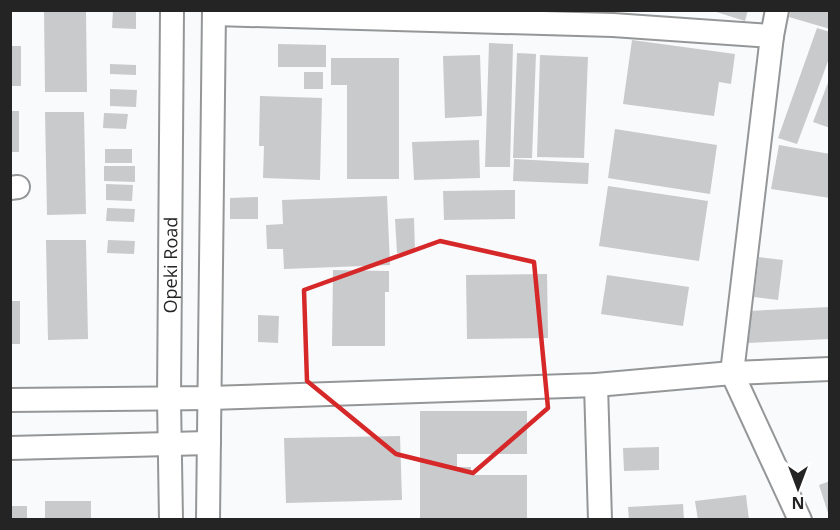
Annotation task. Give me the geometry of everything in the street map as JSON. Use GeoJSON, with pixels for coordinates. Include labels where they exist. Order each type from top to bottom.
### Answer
{"type":"FeatureCollection","features":[{"type":"Feature","properties":{"kind":"street","name":"Opeki Road"},"geometry":{"type":"LineString","coordinates":[[171,519],[169,399],[172,10]]}},
{"type":"Feature","properties":{"kind":"street"},"geometry":{"type":"LineString","coordinates":[[777,10],[732,373],[800,519]]}},
{"type":"Feature","properties":{"kind":"street"},"geometry":{"type":"LineString","coordinates":[[208,519],[214,12],[613,25],[772,36]]}},
{"type":"Feature","properties":{"kind":"street"},"geometry":{"type":"LineString","coordinates":[[10,400],[210,398],[596,385],[732,373],[830,369]]}},
{"type":"Feature","properties":{"kind":"street"},"geometry":{"type":"LineString","coordinates":[[596,385],[600,519]]}},
{"type":"Feature","properties":{"kind":"street"},"geometry":{"type":"LineString","coordinates":[[10,448],[171,446],[209,443]]}},
{"type":"Feature","properties":{"kind":"highlighted area"},"geometry":{"type":"Polygon","coordinates":[[[440,241],[534,262],[548,408],[473,473],[396,454],[307,381],[304,290],[440,241]]]}},
{"type":"Feature","properties":{"kind":"building"},"geometry":{"type":"Polygon","coordinates":[[[44,10],[86,10],[87,92],[45,92],[44,10]]]}},
{"type":"Feature","properties":{"kind":"building"},"geometry":{"type":"Polygon","coordinates":[[[113,10],[136,10],[136,29],[112,28],[113,10]]]}},
{"type":"Feature","properties":{"kind":"building"},"geometry":{"type":"Polygon","coordinates":[[[710,10],[748,10],[745,21],[710,10]]]}},
{"type":"Feature","properties":{"kind":"building"},"geometry":{"type":"Polygon","coordinates":[[[791,10],[823,10],[830,13],[830,29],[789,17],[791,10]]]}},
{"type":"Feature","properties":{"kind":"building"},"geometry":{"type":"Polygon","coordinates":[[[817,28],[830,32],[830,56],[797,144],[778,138],[817,28]]]}},
{"type":"Feature","properties":{"kind":"building"},"geometry":{"type":"Polygon","coordinates":[[[632,40],[735,54],[731,84],[719,82],[714,116],[623,104],[632,40]]]}},
{"type":"Feature","properties":{"kind":"building"},"geometry":{"type":"Polygon","coordinates":[[[489,43],[513,44],[510,167],[485,167],[489,43]]]}},
{"type":"Feature","properties":{"kind":"building"},"geometry":{"type":"Polygon","coordinates":[[[278,44],[326,45],[326,67],[278,67],[278,44]]]}},
{"type":"Feature","properties":{"kind":"building"},"geometry":{"type":"Polygon","coordinates":[[[10,46],[21,46],[21,86],[10,86],[10,46]]]}},
{"type":"Feature","properties":{"kind":"building"},"geometry":{"type":"Polygon","coordinates":[[[517,53],[536,54],[532,158],[513,158],[517,53]]]}},
{"type":"Feature","properties":{"kind":"building"},"geometry":{"type":"Polygon","coordinates":[[[480,55],[482,116],[445,118],[443,56],[480,55]]]}},
{"type":"Feature","properties":{"kind":"building"},"geometry":{"type":"Polygon","coordinates":[[[540,55],[588,57],[584,158],[537,157],[540,55]]]}},
{"type":"Feature","properties":{"kind":"building"},"geometry":{"type":"Polygon","coordinates":[[[331,58],[399,58],[399,179],[347,179],[347,85],[331,85],[331,58]]]}},
{"type":"Feature","properties":{"kind":"building"},"geometry":{"type":"Polygon","coordinates":[[[110,64],[136,65],[136,75],[110,74],[110,64]]]}},
{"type":"Feature","properties":{"kind":"building"},"geometry":{"type":"Polygon","coordinates":[[[304,72],[323,72],[323,89],[304,89],[304,72]]]}},
{"type":"Feature","properties":{"kind":"building"},"geometry":{"type":"Polygon","coordinates":[[[830,80],[830,128],[813,122],[830,80]]]}},
{"type":"Feature","properties":{"kind":"building"},"geometry":{"type":"Polygon","coordinates":[[[110,89],[137,90],[136,107],[110,106],[110,89]]]}},
{"type":"Feature","properties":{"kind":"building"},"geometry":{"type":"Polygon","coordinates":[[[260,96],[322,98],[320,180],[263,178],[264,146],[259,146],[260,96]]]}},
{"type":"Feature","properties":{"kind":"building"},"geometry":{"type":"Polygon","coordinates":[[[10,111],[19,111],[19,152],[10,152],[10,111]]]}},
{"type":"Feature","properties":{"kind":"building"},"geometry":{"type":"Polygon","coordinates":[[[45,112],[84,112],[86,214],[47,215],[45,112]]]}},
{"type":"Feature","properties":{"kind":"building"},"geometry":{"type":"Polygon","coordinates":[[[104,113],[128,114],[126,129],[103,128],[104,113]]]}},
{"type":"Feature","properties":{"kind":"building"},"geometry":{"type":"Polygon","coordinates":[[[615,129],[717,145],[710,194],[608,178],[615,129]]]}},
{"type":"Feature","properties":{"kind":"building"},"geometry":{"type":"Polygon","coordinates":[[[479,140],[480,178],[414,180],[412,142],[479,140]]]}},
{"type":"Feature","properties":{"kind":"building"},"geometry":{"type":"Polygon","coordinates":[[[779,145],[830,154],[830,198],[771,189],[779,145]]]}},
{"type":"Feature","properties":{"kind":"building"},"geometry":{"type":"Polygon","coordinates":[[[105,149],[132,149],[132,163],[105,163],[105,149]]]}},
{"type":"Feature","properties":{"kind":"building"},"geometry":{"type":"Polygon","coordinates":[[[514,159],[589,163],[588,184],[513,181],[514,159]]]}},
{"type":"Feature","properties":{"kind":"building"},"geometry":{"type":"Polygon","coordinates":[[[104,166],[135,166],[135,182],[104,181],[104,166]]]}},
{"type":"Feature","properties":{"kind":"building"},"geometry":{"type":"Polygon","coordinates":[[[106,184],[133,185],[132,201],[106,200],[106,184]]]}},
{"type":"Feature","properties":{"kind":"building"},"geometry":{"type":"Polygon","coordinates":[[[608,186],[708,201],[699,261],[599,246],[608,186]]]}},
{"type":"Feature","properties":{"kind":"building"},"geometry":{"type":"Polygon","coordinates":[[[515,190],[515,219],[444,220],[443,191],[515,190]]]}},
{"type":"Feature","properties":{"kind":"building"},"geometry":{"type":"Polygon","coordinates":[[[387,196],[390,265],[284,269],[283,249],[267,249],[266,225],[283,224],[282,200],[387,196]]]}},
{"type":"Feature","properties":{"kind":"building"},"geometry":{"type":"Polygon","coordinates":[[[258,197],[258,219],[230,219],[230,198],[258,197]]]}},
{"type":"Feature","properties":{"kind":"building"},"geometry":{"type":"Polygon","coordinates":[[[107,208],[135,209],[134,222],[106,221],[107,208]]]}},
{"type":"Feature","properties":{"kind":"building"},"geometry":{"type":"Polygon","coordinates":[[[414,218],[415,252],[397,253],[395,219],[414,218]]]}},
{"type":"Feature","properties":{"kind":"building"},"geometry":{"type":"Polygon","coordinates":[[[46,240],[86,240],[88,339],[48,340],[46,240]]]}},
{"type":"Feature","properties":{"kind":"building"},"geometry":{"type":"Polygon","coordinates":[[[108,240],[135,241],[134,254],[107,253],[108,240]]]}},
{"type":"Feature","properties":{"kind":"building"},"geometry":{"type":"Polygon","coordinates":[[[759,257],[783,260],[778,300],[754,297],[759,257]]]}},
{"type":"Feature","properties":{"kind":"building"},"geometry":{"type":"Polygon","coordinates":[[[333,270],[389,271],[389,292],[385,292],[385,346],[332,346],[333,270]]]}},
{"type":"Feature","properties":{"kind":"building"},"geometry":{"type":"Polygon","coordinates":[[[547,274],[548,338],[467,339],[466,275],[547,274]]]}},
{"type":"Feature","properties":{"kind":"building"},"geometry":{"type":"Polygon","coordinates":[[[607,275],[689,287],[683,326],[601,314],[607,275]]]}},
{"type":"Feature","properties":{"kind":"building"},"geometry":{"type":"Polygon","coordinates":[[[10,301],[20,301],[20,344],[10,344],[10,301]]]}},
{"type":"Feature","properties":{"kind":"building"},"geometry":{"type":"Polygon","coordinates":[[[830,307],[830,339],[748,343],[747,311],[830,307]]]}},
{"type":"Feature","properties":{"kind":"building"},"geometry":{"type":"Polygon","coordinates":[[[258,315],[279,316],[278,343],[258,342],[258,315]]]}},
{"type":"Feature","properties":{"kind":"building"},"geometry":{"type":"Polygon","coordinates":[[[420,411],[527,411],[527,454],[457,454],[457,467],[471,467],[471,475],[527,475],[527,520],[420,520],[420,411]]]}},
{"type":"Feature","properties":{"kind":"building"},"geometry":{"type":"Polygon","coordinates":[[[400,436],[402,500],[286,503],[284,438],[400,436]]]}},
{"type":"Feature","properties":{"kind":"building"},"geometry":{"type":"Polygon","coordinates":[[[659,447],[659,470],[624,471],[623,448],[659,447]]]}},
{"type":"Feature","properties":{"kind":"building"},"geometry":{"type":"Polygon","coordinates":[[[830,481],[830,516],[829,516],[819,485],[830,481]]]}},
{"type":"Feature","properties":{"kind":"building"},"geometry":{"type":"Polygon","coordinates":[[[746,495],[749,520],[698,520],[695,501],[746,495]]]}},
{"type":"Feature","properties":{"kind":"building"},"geometry":{"type":"Polygon","coordinates":[[[45,501],[91,501],[91,520],[45,520],[45,501]]]}},
{"type":"Feature","properties":{"kind":"building"},"geometry":{"type":"Polygon","coordinates":[[[683,504],[684,520],[629,520],[628,507],[683,504]]]}},
{"type":"Feature","properties":{"kind":"building"},"geometry":{"type":"Polygon","coordinates":[[[10,506],[27,506],[27,520],[10,520],[10,506]]]}}]}
